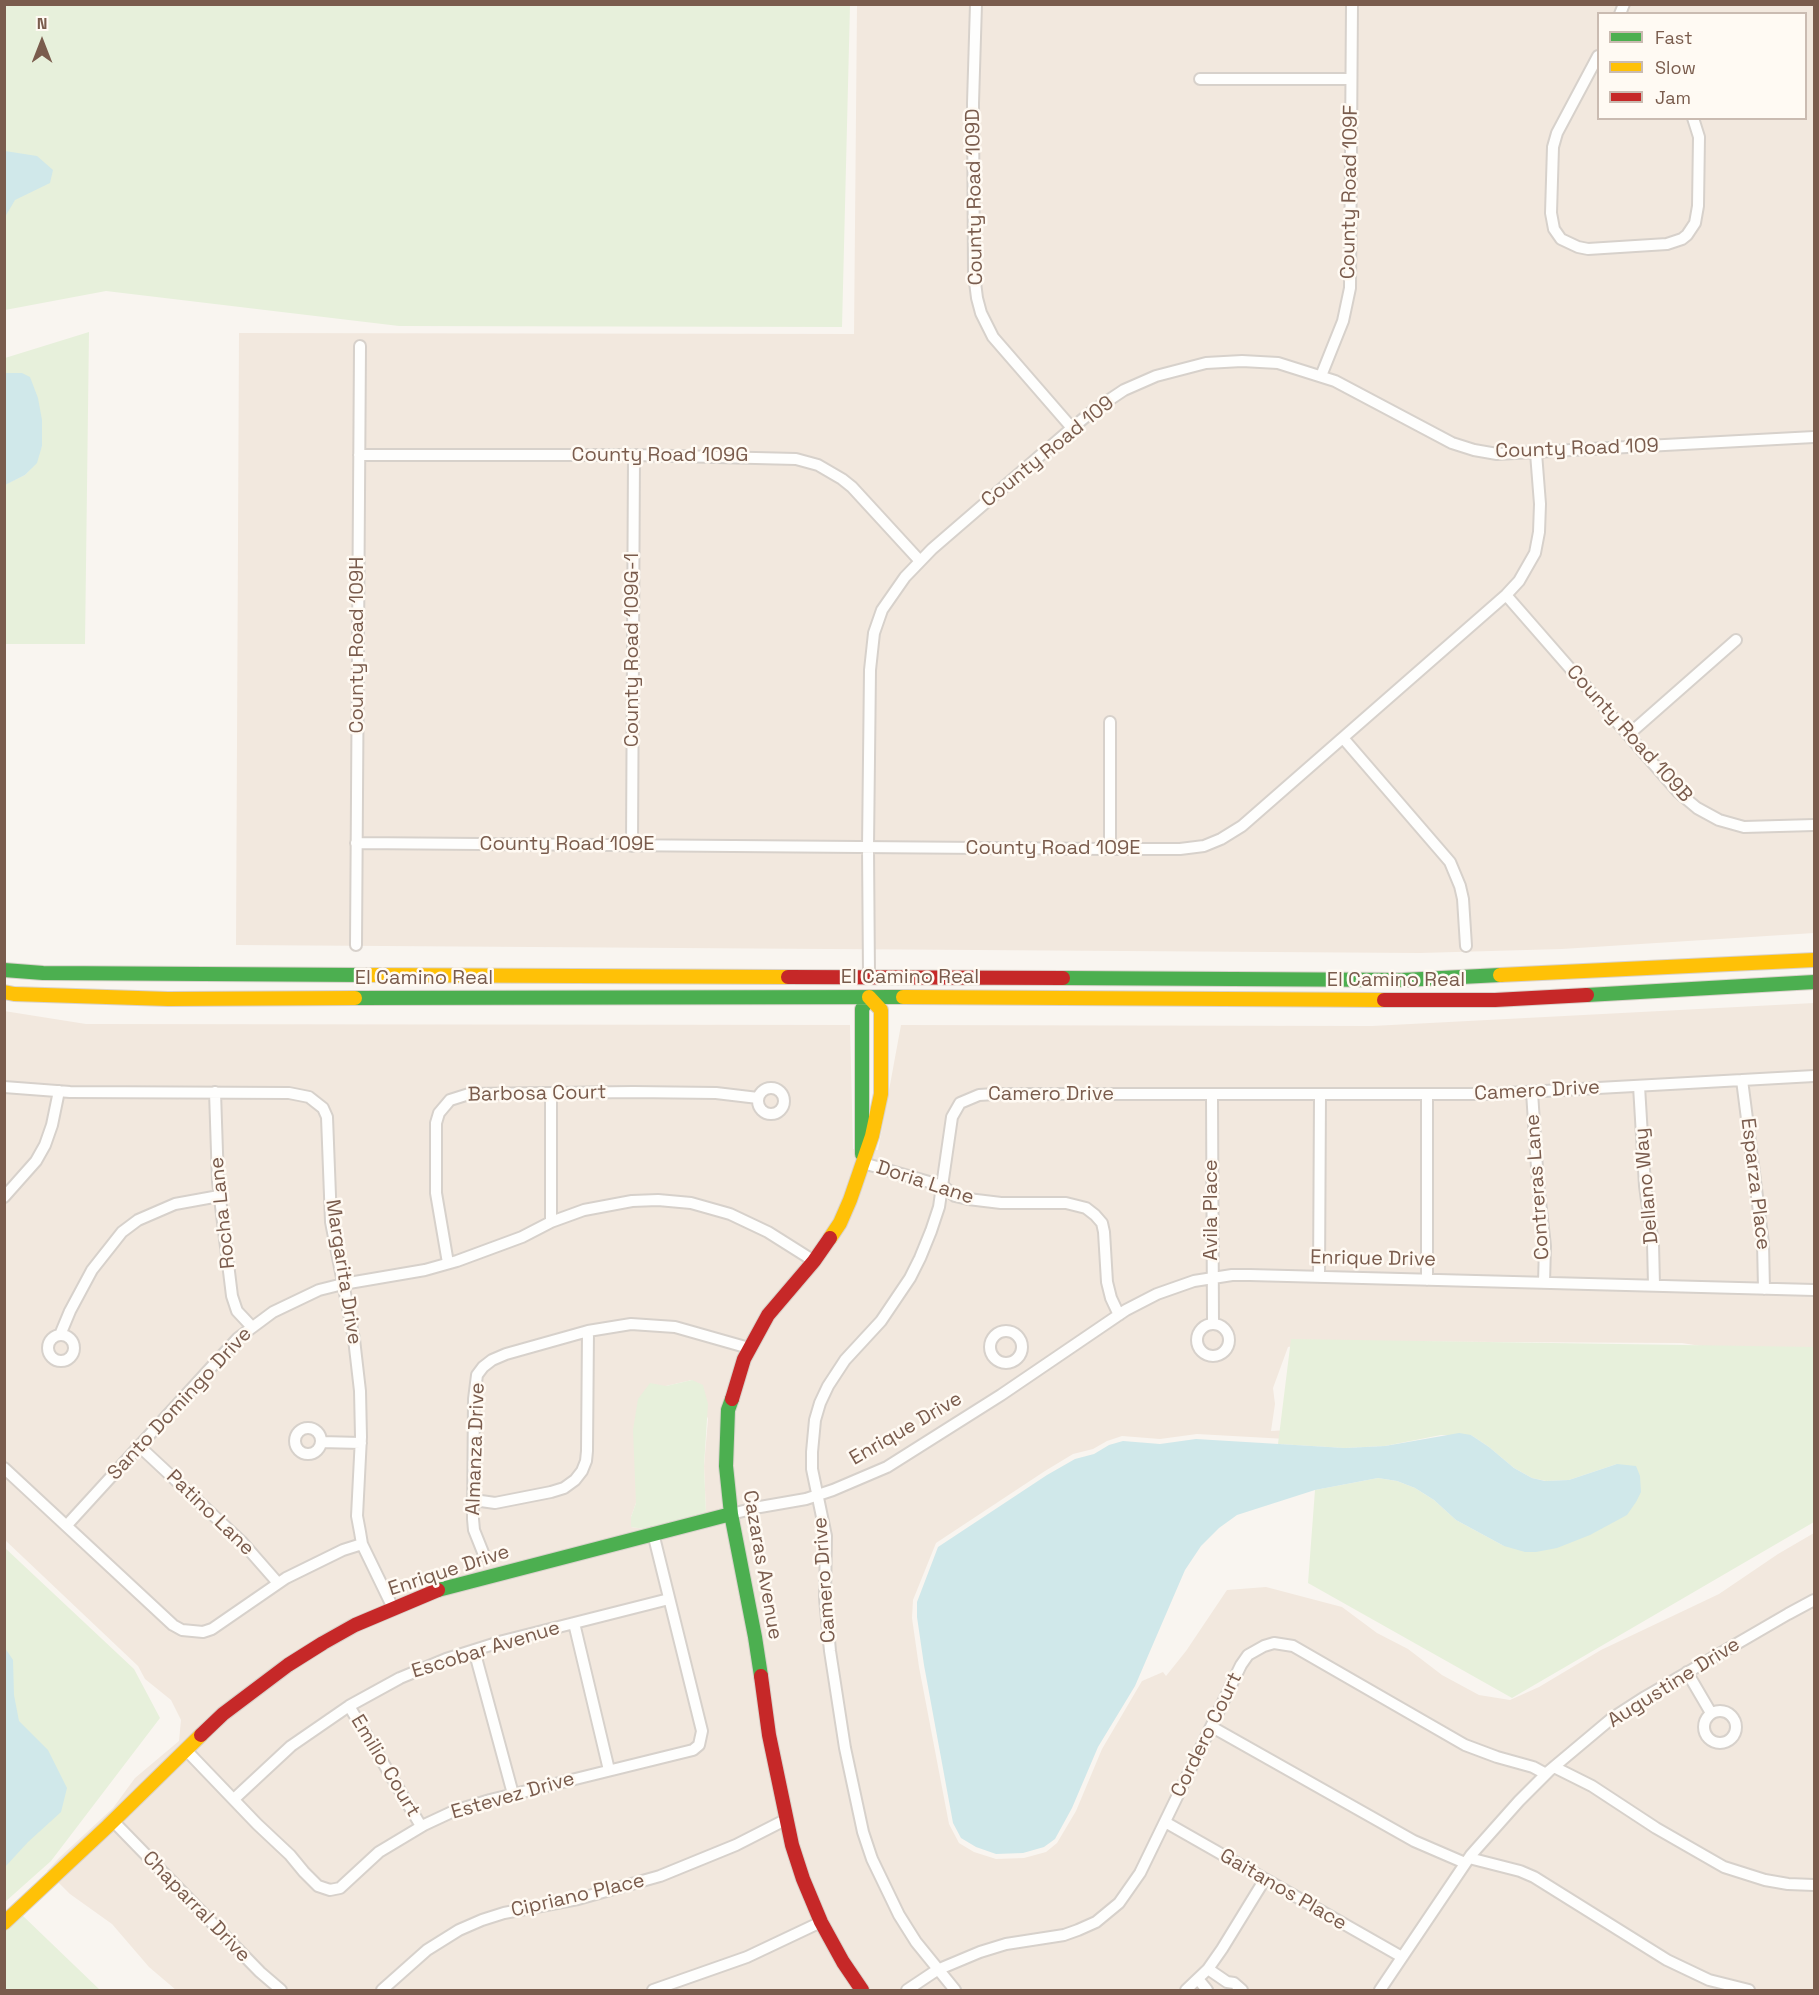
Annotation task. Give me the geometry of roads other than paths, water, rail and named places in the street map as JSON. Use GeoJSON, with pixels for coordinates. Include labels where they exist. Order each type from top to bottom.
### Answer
{"type":"FeatureCollection","features":[{"type":"Feature","properties":{"kind":"main road","name":"El Camino Real"},"geometry":{"type":"LineString","coordinates":[[4,970],[55,974],[1402,980],[1815,960]]}},
{"type":"Feature","properties":{"kind":"main road"},"geometry":{"type":"LineString","coordinates":[[869,976],[869,997]]}},
{"type":"Feature","properties":{"kind":"main road","name":"El Camino Real"},"geometry":{"type":"LineString","coordinates":[[4,992],[168,999],[869,997],[1495,1000],[1815,982]]}},
{"type":"Feature","properties":{"kind":"main road","name":"Cazaras Avenue"},"geometry":{"type":"LineString","coordinates":[[862,1990],[821,1923],[803,1879],[785,1820],[732,1514],[726,1466],[728,1410],[734,1386],[749,1348],[768,1315],[814,1261],[840,1223],[850,1200],[863,1163],[872,1136],[881,1094],[881,1010],[869,997],[862,1009],[863,1163]]}},
{"type":"Feature","properties":{"kind":"main road","name":"Enrique Drive"},"geometry":{"type":"LineString","coordinates":[[4,1923],[224,1714],[288,1665],[347,1630],[437,1590],[732,1514]]}},
{"type":"Feature","properties":{"kind":"street","name":"County Road 109D"},"geometry":{"type":"LineString","coordinates":[[976,4],[974,262],[979,305],[986,326],[1003,351],[1072,428]]}},
{"type":"Feature","properties":{"kind":"street","name":"County Road 109F"},"geometry":{"type":"LineString","coordinates":[[1322,376],[1343,321],[1350,288],[1352,4]]}},
{"type":"Feature","properties":{"kind":"street"},"geometry":{"type":"LineString","coordinates":[[1597,62],[1557,133],[1552,155],[1552,222],[1556,234],[1569,244],[1588,249],[1667,244],[1688,235],[1695,223],[1698,206],[1699,137],[1694,120]]}},
{"type":"Feature","properties":{"kind":"street"},"geometry":{"type":"LineString","coordinates":[[1200,79],[1351,79]]}},
{"type":"Feature","properties":{"kind":"street","name":"County Road 109H"},"geometry":{"type":"LineString","coordinates":[[356,945],[360,346]]}},
{"type":"Feature","properties":{"kind":"street","name":"County Road 109"},"geometry":{"type":"LineString","coordinates":[[869,976],[870,670],[877,622],[888,600],[920,561],[1072,428],[1124,390],[1156,376],[1189,366],[1262,361],[1294,367],[1322,376],[1350,388],[1438,436],[1463,447],[1497,454],[1815,437]]}},
{"type":"Feature","properties":{"kind":"street","name":"County Road 109E"},"geometry":{"type":"LineString","coordinates":[[356,843],[1110,849],[1186,849],[1203,846],[1221,840],[1242,826],[1506,595],[1525,572],[1538,543],[1540,504],[1536,453]]}},
{"type":"Feature","properties":{"kind":"street","name":"County Road 109G"},"geometry":{"type":"LineString","coordinates":[[359,455],[785,457],[818,465],[852,487],[920,561]]}},
{"type":"Feature","properties":{"kind":"street","name":"County Road 109G-1"},"geometry":{"type":"LineString","coordinates":[[632,846],[634,455]]}},
{"type":"Feature","properties":{"kind":"street","name":"County Road 109B"},"geometry":{"type":"LineString","coordinates":[[1506,595],[1678,792],[1707,814],[1744,827],[1815,825]]}},
{"type":"Feature","properties":{"kind":"street"},"geometry":{"type":"LineString","coordinates":[[1628,735],[1736,640]]}},
{"type":"Feature","properties":{"kind":"street"},"geometry":{"type":"LineString","coordinates":[[1110,722],[1110,849]]}},
{"type":"Feature","properties":{"kind":"street"},"geometry":{"type":"LineString","coordinates":[[1343,738],[1449,862],[1463,899],[1466,946]]}},
{"type":"Feature","properties":{"kind":"street","name":"Camero Drive"},"geometry":{"type":"LineString","coordinates":[[955,1990],[898,1915],[876,1868],[863,1832],[845,1748],[830,1651],[825,1598],[826,1536],[817,1495],[812,1452],[814,1428],[820,1403],[828,1386],[845,1360],[881,1321],[910,1278],[931,1231],[943,1186],[952,1117],[960,1103],[979,1095],[995,1094],[1427,1095],[1532,1092],[1815,1076]]}},
{"type":"Feature","properties":{"kind":"street","name":"Esparza Place"},"geometry":{"type":"LineString","coordinates":[[1742,1080],[1763,1244],[1764,1289]]}},
{"type":"Feature","properties":{"kind":"street","name":"Dellano Way"},"geometry":{"type":"LineString","coordinates":[[1639,1086],[1645,1177],[1653,1244],[1654,1285]]}},
{"type":"Feature","properties":{"kind":"street","name":"Margarita Drive"},"geometry":{"type":"LineString","coordinates":[[4,1087],[59,1091],[300,1094],[309,1097],[323,1108],[327,1117],[331,1222],[358,1363],[361,1443],[357,1516],[362,1544],[393,1608]]}},
{"type":"Feature","properties":{"kind":"street"},"geometry":{"type":"LineString","coordinates":[[4,1197],[31,1167],[45,1145],[59,1091]]}},
{"type":"Feature","properties":{"kind":"street","name":"Rocha Lane"},"geometry":{"type":"LineString","coordinates":[[215,1092],[219,1196],[234,1305],[252,1327]]}},
{"type":"Feature","properties":{"kind":"street","name":"Contreras Lane"},"geometry":{"type":"LineString","coordinates":[[1532,1092],[1545,1246],[1544,1282]]}},
{"type":"Feature","properties":{"kind":"street"},"geometry":{"type":"LineString","coordinates":[[551,1093],[551,1222]]}},
{"type":"Feature","properties":{"kind":"street","name":"Barbosa Court"},"geometry":{"type":"LineString","coordinates":[[448,1263],[436,1194],[436,1123],[439,1113],[450,1100],[469,1094],[551,1093],[716,1093],[758,1098]]}},
{"type":"Feature","properties":{"kind":"street","name":"Avila Place"},"geometry":{"type":"LineString","coordinates":[[1212,1095],[1213,1324]]}},
{"type":"Feature","properties":{"kind":"street"},"geometry":{"type":"LineString","coordinates":[[1319,1277],[1320,1095]]}},
{"type":"Feature","properties":{"kind":"street"},"geometry":{"type":"LineString","coordinates":[[1427,1095],[1427,1280]]}},
{"type":"Feature","properties":{"kind":"street","name":"Doria Lane"},"geometry":{"type":"LineString","coordinates":[[863,1163],[943,1186],[955,1196],[984,1202],[1077,1204],[1095,1215],[1102,1223],[1107,1282],[1119,1315]]}},
{"type":"Feature","properties":{"kind":"street"},"geometry":{"type":"LineString","coordinates":[[60,1335],[92,1270],[122,1232],[138,1220],[175,1204],[219,1196]]}},
{"type":"Feature","properties":{"kind":"street","name":"Santo Domingo Drive"},"geometry":{"type":"LineString","coordinates":[[67,1525],[238,1338],[273,1312],[319,1290],[448,1263],[522,1237],[551,1222],[584,1210],[632,1201],[658,1200],[691,1203],[730,1214],[768,1232],[814,1261]]}},
{"type":"Feature","properties":{"kind":"street","name":"Enrique Drive"},"geometry":{"type":"LineString","coordinates":[[732,1514],[817,1495],[887,1467],[1119,1315],[1157,1294],[1213,1277],[1232,1275],[1815,1290]]}},
{"type":"Feature","properties":{"kind":"street","name":"Almanza Drive"},"geometry":{"type":"LineString","coordinates":[[484,1556],[474,1530],[474,1399],[477,1375],[483,1367],[506,1354],[588,1331],[631,1324],[657,1325],[698,1332],[749,1348]]}},
{"type":"Feature","properties":{"kind":"street"},"geometry":{"type":"LineString","coordinates":[[474,1500],[495,1503],[551,1492],[564,1488],[582,1472],[587,1451],[588,1331]]}},
{"type":"Feature","properties":{"kind":"street"},"geometry":{"type":"LineString","coordinates":[[1015,1360],[1027,1377]]}},
{"type":"Feature","properties":{"kind":"street"},"geometry":{"type":"LineString","coordinates":[[321,1442],[361,1443]]}},
{"type":"Feature","properties":{"kind":"street","name":"Patino Lane"},"geometry":{"type":"LineString","coordinates":[[139,1446],[242,1542],[278,1583]]}},
{"type":"Feature","properties":{"kind":"street"},"geometry":{"type":"LineString","coordinates":[[4,1468],[173,1625],[182,1630],[203,1632],[212,1629],[278,1583],[334,1554],[362,1544]]}},
{"type":"Feature","properties":{"kind":"street","name":"Estevez Drive"},"geometry":{"type":"LineString","coordinates":[[186,1750],[281,1849],[290,1855],[312,1881],[330,1890],[340,1888],[380,1852],[421,1827],[454,1811],[513,1794],[693,1750],[699,1745],[702,1731],[653,1533]]}},
{"type":"Feature","properties":{"kind":"street","name":"Escobar Avenue"},"geometry":{"type":"LineString","coordinates":[[234,1798],[291,1746],[349,1706],[400,1678],[436,1662],[474,1650],[669,1599]]}},
{"type":"Feature","properties":{"kind":"street","name":"Augustine Drive"},"geometry":{"type":"LineString","coordinates":[[1380,1990],[1467,1860],[1550,1770],[1611,1719],[1645,1697],[1815,1600]]}},
{"type":"Feature","properties":{"kind":"street"},"geometry":{"type":"LineString","coordinates":[[574,1623],[609,1770]]}},
{"type":"Feature","properties":{"kind":"street","name":"Cordero Court"},"geometry":{"type":"LineString","coordinates":[[907,1990],[938,1970],[980,1952],[1006,1944],[1064,1935],[1096,1922],[1119,1903],[1131,1888],[1165,1822],[1241,1665],[1248,1655],[1274,1643],[1293,1646],[1465,1744],[1497,1756],[1550,1770],[1592,1786],[1656,1828],[1724,1868],[1765,1881],[1815,1885]]}},
{"type":"Feature","properties":{"kind":"street"},"geometry":{"type":"LineString","coordinates":[[474,1650],[513,1794]]}},
{"type":"Feature","properties":{"kind":"street"},"geometry":{"type":"LineString","coordinates":[[1688,1672],[1711,1713]]}},
{"type":"Feature","properties":{"kind":"street","name":"Emilio Court"},"geometry":{"type":"LineString","coordinates":[[349,1706],[421,1827]]}},
{"type":"Feature","properties":{"kind":"street"},"geometry":{"type":"LineString","coordinates":[[1212,1727],[1414,1840],[1467,1860],[1520,1871],[1534,1877],[1667,1960],[1709,1980],[1749,1990]]}},
{"type":"Feature","properties":{"kind":"street","name":"Cipriano Place"},"geometry":{"type":"LineString","coordinates":[[382,1990],[427,1950],[459,1930],[482,1920],[504,1913],[578,1899],[660,1876],[736,1845],[785,1820]]}},
{"type":"Feature","properties":{"kind":"street","name":"Chaparral Drive"},"geometry":{"type":"LineString","coordinates":[[113,1821],[260,1972],[281,1990]]}},
{"type":"Feature","properties":{"kind":"street","name":"Gaitanos Place"},"geometry":{"type":"LineString","coordinates":[[1165,1822],[1402,1957]]}},
{"type":"Feature","properties":{"kind":"street"},"geometry":{"type":"LineString","coordinates":[[1186,1990],[1208,1969],[1236,1928],[1264,1879]]}},
{"type":"Feature","properties":{"kind":"street"},"geometry":{"type":"LineString","coordinates":[[653,1990],[747,1957],[821,1923]]}},
{"type":"Feature","properties":{"kind":"street"},"geometry":{"type":"LineString","coordinates":[[1208,1969],[1242,1990]]}},
{"type":"Feature","properties":{"kind":"street"},"geometry":{"type":"LineString","coordinates":[[1198,1979],[1207,1990]]}},
{"type":"Feature","properties":{"kind":"water"},"geometry":{"type":"Polygon","coordinates":[[[5,151],[37,156],[53,170],[50,183],[15,200],[5,217],[5,151]]]}},
{"type":"Feature","properties":{"kind":"water"},"geometry":{"type":"Polygon","coordinates":[[[5,373],[22,373],[30,377],[38,398],[42,420],[42,446],[37,463],[25,475],[5,485],[5,373]]]}},
{"type":"Feature","properties":{"kind":"water"},"geometry":{"type":"Polygon","coordinates":[[[1459,1433],[1471,1435],[1514,1468],[1532,1478],[1545,1481],[1569,1480],[1617,1464],[1636,1466],[1640,1476],[1641,1492],[1627,1515],[1590,1535],[1557,1548],[1536,1552],[1525,1552],[1504,1546],[1456,1520],[1434,1500],[1415,1488],[1397,1481],[1378,1478],[1315,1490],[1237,1515],[1219,1528],[1201,1546],[1185,1570],[1135,1686],[1098,1747],[1072,1808],[1055,1839],[1044,1847],[1023,1853],[996,1854],[976,1847],[961,1838],[953,1823],[917,1617],[917,1602],[938,1547],[1047,1475],[1075,1459],[1094,1454],[1109,1445],[1123,1441],[1160,1444],[1196,1439],[1345,1448],[1385,1446],[1459,1433]]]}},
{"type":"Feature","properties":{"kind":"water"},"geometry":{"type":"Polygon","coordinates":[[[5,1648],[13,1660],[14,1695],[19,1721],[48,1750],[67,1788],[61,1812],[5,1867],[5,1648]]]}}]}
